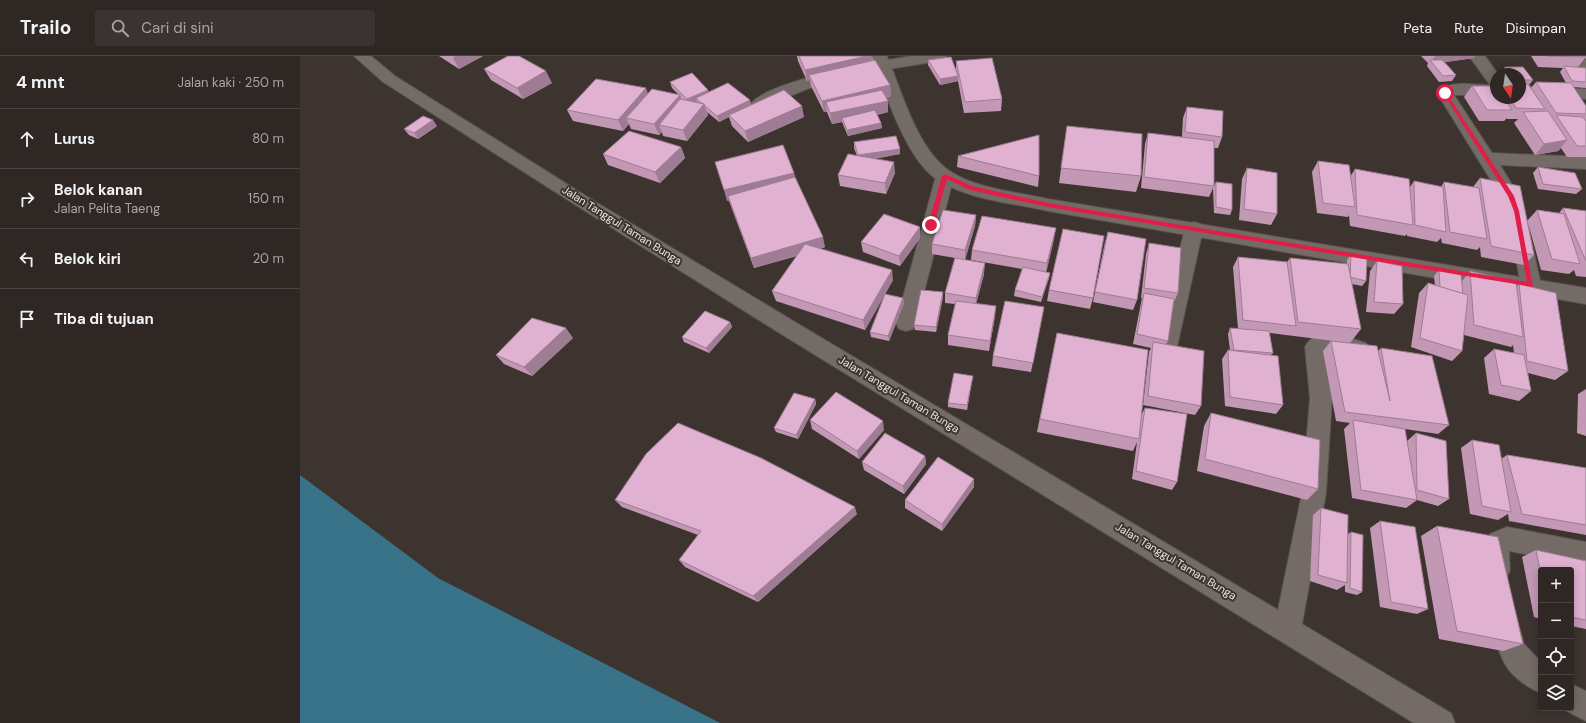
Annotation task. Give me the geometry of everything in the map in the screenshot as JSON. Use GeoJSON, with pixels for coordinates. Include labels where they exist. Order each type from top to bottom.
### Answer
{"type":"FeatureCollection","features":[{"type":"Feature","properties":{"kind":"street","name":"Jalan Tanggul Taman Bunga"},"geometry":{"type":"LineString","coordinates":[[362,56],[396,83],[588,205],[1441,723]]}},
{"type":"Feature","properties":{"kind":"street"},"geometry":{"type":"LineString","coordinates":[[755,106],[791,88],[881,61],[939,56]]}},
{"type":"Feature","properties":{"kind":"street"},"geometry":{"type":"LineString","coordinates":[[1477,56],[1490,74]]}},
{"type":"Feature","properties":{"kind":"street"},"geometry":{"type":"LineString","coordinates":[[1572,56],[1586,69]]}},
{"type":"Feature","properties":{"kind":"street"},"geometry":{"type":"LineString","coordinates":[[881,61],[912,137],[930,163],[945,176],[970,188],[1006,197],[1531,285],[1586,296]]}},
{"type":"Feature","properties":{"kind":"street"},"geometry":{"type":"LineString","coordinates":[[1490,90],[1450,90],[1445,93],[1508,191],[1514,203],[1531,285]]}},
{"type":"Feature","properties":{"kind":"street"},"geometry":{"type":"LineString","coordinates":[[1526,91],[1586,94]]}},
{"type":"Feature","properties":{"kind":"street"},"geometry":{"type":"LineString","coordinates":[[1487,159],[1586,163]]}},
{"type":"Feature","properties":{"kind":"street"},"geometry":{"type":"LineString","coordinates":[[906,323],[945,176]]}},
{"type":"Feature","properties":{"kind":"street"},"geometry":{"type":"LineString","coordinates":[[1166,347],[1194,229]]}},
{"type":"Feature","properties":{"kind":"street"},"geometry":{"type":"LineString","coordinates":[[1288,629],[1314,493],[1321,398],[1316,347],[1321,343],[1331,343],[1377,353]]}},
{"type":"Feature","properties":{"kind":"street"},"geometry":{"type":"LineString","coordinates":[[1538,677],[1527,670],[1516,659],[1510,646],[1496,561],[1496,548],[1499,542],[1507,539],[1517,539],[1586,554]]}},
{"type":"Feature","properties":{"kind":"street"},"geometry":{"type":"LineString","coordinates":[[1574,700],[1586,707]]}},
{"type":"Feature","properties":{"kind":"water"},"geometry":{"type":"Polygon","coordinates":[[[300,475],[438,578],[720,723],[300,723],[300,475]]]}},
{"type":"Feature","properties":{"kind":"building"},"geometry":{"type":"Polygon","coordinates":[[[508,56],[519,56],[546,71],[517,88],[484,69],[508,56]]]}},
{"type":"Feature","properties":{"kind":"building"},"geometry":{"type":"Polygon","coordinates":[[[799,56],[867,56],[805,70],[799,56]]]}},
{"type":"Feature","properties":{"kind":"building"},"geometry":{"type":"Polygon","coordinates":[[[1547,56],[1585,56],[1586,57],[1547,56]]]}},
{"type":"Feature","properties":{"kind":"building"},"geometry":{"type":"Polygon","coordinates":[[[951,57],[958,76],[940,79],[928,60],[951,57]]]}},
{"type":"Feature","properties":{"kind":"building"},"geometry":{"type":"Polygon","coordinates":[[[992,58],[1002,99],[965,102],[956,61],[992,58]]]}},
{"type":"Feature","properties":{"kind":"building"},"geometry":{"type":"Polygon","coordinates":[[[875,60],[890,85],[822,101],[809,75],[875,60]]]}},
{"type":"Feature","properties":{"kind":"building"},"geometry":{"type":"Polygon","coordinates":[[[1430,60],[1442,60],[1456,75],[1443,76],[1430,60]]]}},
{"type":"Feature","properties":{"kind":"building"},"geometry":{"type":"Polygon","coordinates":[[[1564,66],[1586,68],[1586,82],[1572,81],[1564,66]]]}},
{"type":"Feature","properties":{"kind":"building"},"geometry":{"type":"Polygon","coordinates":[[[1505,67],[1524,68],[1506,68],[1505,67]]]}},
{"type":"Feature","properties":{"kind":"building"},"geometry":{"type":"Polygon","coordinates":[[[1526,71],[1533,80],[1526,80],[1526,71]]]}},
{"type":"Feature","properties":{"kind":"building"},"geometry":{"type":"Polygon","coordinates":[[[692,73],[708,90],[687,99],[670,82],[692,73]]]}},
{"type":"Feature","properties":{"kind":"building"},"geometry":{"type":"Polygon","coordinates":[[[596,79],[646,88],[618,120],[567,110],[596,79]]]}},
{"type":"Feature","properties":{"kind":"building"},"geometry":{"type":"Polygon","coordinates":[[[1536,82],[1571,83],[1586,106],[1586,114],[1556,113],[1536,82]]]}},
{"type":"Feature","properties":{"kind":"building"},"geometry":{"type":"Polygon","coordinates":[[[728,83],[750,100],[717,116],[696,98],[728,83]]]}},
{"type":"Feature","properties":{"kind":"building"},"geometry":{"type":"Polygon","coordinates":[[[1526,84],[1528,84],[1545,109],[1516,108],[1514,104],[1526,104],[1526,84]]]}},
{"type":"Feature","properties":{"kind":"building"},"geometry":{"type":"Polygon","coordinates":[[[1472,86],[1490,86],[1490,104],[1508,104],[1512,110],[1487,110],[1472,86]]]}},
{"type":"Feature","properties":{"kind":"building"},"geometry":{"type":"Polygon","coordinates":[[[652,89],[680,95],[654,124],[626,118],[652,89]]]}},
{"type":"Feature","properties":{"kind":"building"},"geometry":{"type":"Polygon","coordinates":[[[784,90],[802,106],[745,131],[729,115],[784,90]]]}},
{"type":"Feature","properties":{"kind":"building"},"geometry":{"type":"Polygon","coordinates":[[[882,90],[888,101],[830,113],[826,102],[882,90]]]}},
{"type":"Feature","properties":{"kind":"building"},"geometry":{"type":"Polygon","coordinates":[[[680,99],[704,104],[683,130],[659,125],[680,99]]]}},
{"type":"Feature","properties":{"kind":"building"},"geometry":{"type":"Polygon","coordinates":[[[1187,107],[1223,111],[1222,137],[1185,132],[1187,107]]]}},
{"type":"Feature","properties":{"kind":"building"},"geometry":{"type":"Polygon","coordinates":[[[875,110],[881,123],[847,130],[842,118],[875,110]]]}},
{"type":"Feature","properties":{"kind":"building"},"geometry":{"type":"Polygon","coordinates":[[[1548,111],[1567,140],[1544,144],[1523,112],[1548,111]]]}},
{"type":"Feature","properties":{"kind":"building"},"geometry":{"type":"Polygon","coordinates":[[[1556,115],[1583,117],[1586,121],[1586,146],[1577,146],[1556,115]]]}},
{"type":"Feature","properties":{"kind":"building"},"geometry":{"type":"Polygon","coordinates":[[[423,116],[433,120],[414,133],[404,129],[423,116]]]}},
{"type":"Feature","properties":{"kind":"building"},"geometry":{"type":"Polygon","coordinates":[[[1067,126],[1142,134],[1141,176],[1061,168],[1067,126]]]}},
{"type":"Feature","properties":{"kind":"building"},"geometry":{"type":"Polygon","coordinates":[[[629,131],[681,147],[655,172],[603,154],[629,131]]]}},
{"type":"Feature","properties":{"kind":"building"},"geometry":{"type":"Polygon","coordinates":[[[1148,133],[1214,141],[1214,186],[1144,177],[1148,133]]]}},
{"type":"Feature","properties":{"kind":"building"},"geometry":{"type":"Polygon","coordinates":[[[1039,135],[1039,176],[958,156],[1039,135]]]}},
{"type":"Feature","properties":{"kind":"building"},"geometry":{"type":"Polygon","coordinates":[[[896,136],[900,149],[858,155],[854,142],[896,136]]]}},
{"type":"Feature","properties":{"kind":"building"},"geometry":{"type":"Polygon","coordinates":[[[783,145],[794,173],[724,190],[715,162],[783,145]]]}},
{"type":"Feature","properties":{"kind":"building"},"geometry":{"type":"Polygon","coordinates":[[[848,154],[894,162],[885,183],[838,175],[848,154]]]}},
{"type":"Feature","properties":{"kind":"building"},"geometry":{"type":"Polygon","coordinates":[[[1318,161],[1349,165],[1355,207],[1323,203],[1318,161]]]}},
{"type":"Feature","properties":{"kind":"building"},"geometry":{"type":"Polygon","coordinates":[[[1538,167],[1575,173],[1582,189],[1543,184],[1538,167]]]}},
{"type":"Feature","properties":{"kind":"building"},"geometry":{"type":"Polygon","coordinates":[[[1247,168],[1277,173],[1277,214],[1244,209],[1247,168]]]}},
{"type":"Feature","properties":{"kind":"building"},"geometry":{"type":"Polygon","coordinates":[[[1355,169],[1409,179],[1413,225],[1357,215],[1355,169]]]}},
{"type":"Feature","properties":{"kind":"building"},"geometry":{"type":"Polygon","coordinates":[[[795,177],[823,237],[751,258],[728,196],[795,177]]]}},
{"type":"Feature","properties":{"kind":"building"},"geometry":{"type":"Polygon","coordinates":[[[1480,178],[1520,186],[1534,255],[1491,246],[1480,178]]]}},
{"type":"Feature","properties":{"kind":"building"},"geometry":{"type":"Polygon","coordinates":[[[1414,181],[1443,187],[1446,232],[1415,225],[1414,181]]]}},
{"type":"Feature","properties":{"kind":"building"},"geometry":{"type":"Polygon","coordinates":[[[1216,182],[1232,184],[1232,210],[1216,207],[1216,182]]]}},
{"type":"Feature","properties":{"kind":"building"},"geometry":{"type":"Polygon","coordinates":[[[1444,182],[1479,188],[1487,239],[1450,232],[1444,182]]]}},
{"type":"Feature","properties":{"kind":"building"},"geometry":{"type":"Polygon","coordinates":[[[1563,208],[1586,211],[1586,261],[1563,208]]]}},
{"type":"Feature","properties":{"kind":"building"},"geometry":{"type":"Polygon","coordinates":[[[943,210],[976,215],[965,250],[932,244],[943,210]]]}},
{"type":"Feature","properties":{"kind":"building"},"geometry":{"type":"Polygon","coordinates":[[[1537,210],[1564,214],[1580,264],[1552,259],[1537,210]]]}},
{"type":"Feature","properties":{"kind":"building"},"geometry":{"type":"Polygon","coordinates":[[[884,214],[920,227],[899,256],[861,242],[884,214]]]}},
{"type":"Feature","properties":{"kind":"building"},"geometry":{"type":"Polygon","coordinates":[[[982,216],[1056,228],[1047,263],[972,250],[982,216]]]}},
{"type":"Feature","properties":{"kind":"building"},"geometry":{"type":"Polygon","coordinates":[[[1063,229],[1104,236],[1093,298],[1049,290],[1063,229]]]}},
{"type":"Feature","properties":{"kind":"building"},"geometry":{"type":"Polygon","coordinates":[[[1108,232],[1146,239],[1137,300],[1095,292],[1108,232]]]}},
{"type":"Feature","properties":{"kind":"building"},"geometry":{"type":"Polygon","coordinates":[[[1149,243],[1181,248],[1178,293],[1144,288],[1149,243]]]}},
{"type":"Feature","properties":{"kind":"building"},"geometry":{"type":"Polygon","coordinates":[[[805,244],[892,270],[863,320],[772,291],[805,244]]]}},
{"type":"Feature","properties":{"kind":"building"},"geometry":{"type":"Polygon","coordinates":[[[1351,254],[1367,258],[1366,281],[1350,277],[1351,254]]]}},
{"type":"Feature","properties":{"kind":"building"},"geometry":{"type":"Polygon","coordinates":[[[1238,257],[1287,262],[1296,326],[1243,320],[1238,257]]]}},
{"type":"Feature","properties":{"kind":"building"},"geometry":{"type":"Polygon","coordinates":[[[955,258],[985,263],[976,298],[945,293],[955,258]]]}},
{"type":"Feature","properties":{"kind":"building"},"geometry":{"type":"Polygon","coordinates":[[[1290,258],[1348,264],[1361,329],[1298,322],[1290,258]]]}},
{"type":"Feature","properties":{"kind":"building"},"geometry":{"type":"Polygon","coordinates":[[[1377,261],[1402,266],[1403,304],[1374,302],[1377,261]]]}},
{"type":"Feature","properties":{"kind":"building"},"geometry":{"type":"Polygon","coordinates":[[[1023,267],[1050,273],[1042,297],[1015,290],[1023,267]]]}},
{"type":"Feature","properties":{"kind":"building"},"geometry":{"type":"Polygon","coordinates":[[[1439,270],[1461,275],[1463,294],[1440,287],[1439,270]]]}},
{"type":"Feature","properties":{"kind":"building"},"geometry":{"type":"Polygon","coordinates":[[[1470,271],[1516,282],[1523,337],[1474,325],[1470,271]]]}},
{"type":"Feature","properties":{"kind":"building"},"geometry":{"type":"Polygon","coordinates":[[[1428,283],[1468,295],[1462,351],[1420,338],[1428,283]]]}},
{"type":"Feature","properties":{"kind":"building"},"geometry":{"type":"Polygon","coordinates":[[[1519,284],[1556,293],[1568,371],[1527,361],[1519,284]]]}},
{"type":"Feature","properties":{"kind":"building"},"geometry":{"type":"Polygon","coordinates":[[[921,290],[943,292],[936,327],[914,325],[921,290]]]}},
{"type":"Feature","properties":{"kind":"building"},"geometry":{"type":"Polygon","coordinates":[[[1144,293],[1174,299],[1168,341],[1137,334],[1144,293]]]}},
{"type":"Feature","properties":{"kind":"building"},"geometry":{"type":"Polygon","coordinates":[[[885,294],[903,298],[888,336],[870,332],[885,294]]]}},
{"type":"Feature","properties":{"kind":"building"},"geometry":{"type":"Polygon","coordinates":[[[956,301],[996,306],[990,341],[948,335],[956,301]]]}},
{"type":"Feature","properties":{"kind":"building"},"geometry":{"type":"Polygon","coordinates":[[[1005,301],[1044,307],[1033,363],[993,356],[1005,301]]]}},
{"type":"Feature","properties":{"kind":"building"},"geometry":{"type":"Polygon","coordinates":[[[705,311],[730,322],[706,348],[682,337],[705,311]]]}},
{"type":"Feature","properties":{"kind":"building"},"geometry":{"type":"Polygon","coordinates":[[[532,318],[566,328],[524,367],[496,355],[532,318]]]}},
{"type":"Feature","properties":{"kind":"building"},"geometry":{"type":"Polygon","coordinates":[[[1230,328],[1269,331],[1273,353],[1234,350],[1230,328]]]}},
{"type":"Feature","properties":{"kind":"building"},"geometry":{"type":"Polygon","coordinates":[[[1057,333],[1148,350],[1139,439],[1040,419],[1057,333]]]}},
{"type":"Feature","properties":{"kind":"building"},"geometry":{"type":"Polygon","coordinates":[[[1331,341],[1377,346],[1390,401],[1381,348],[1432,356],[1449,425],[1345,412],[1331,341]]]}},
{"type":"Feature","properties":{"kind":"building"},"geometry":{"type":"Polygon","coordinates":[[[1153,342],[1204,351],[1201,406],[1148,396],[1153,342]]]}},
{"type":"Feature","properties":{"kind":"building"},"geometry":{"type":"Polygon","coordinates":[[[1494,349],[1524,355],[1531,391],[1501,385],[1494,349]]]}},
{"type":"Feature","properties":{"kind":"building"},"geometry":{"type":"Polygon","coordinates":[[[1228,350],[1278,356],[1283,405],[1230,397],[1228,350]]]}},
{"type":"Feature","properties":{"kind":"building"},"geometry":{"type":"Polygon","coordinates":[[[954,373],[973,376],[967,405],[948,403],[954,373]]]}},
{"type":"Feature","properties":{"kind":"building"},"geometry":{"type":"Polygon","coordinates":[[[836,392],[883,421],[857,451],[810,420],[836,392]]]}},
{"type":"Feature","properties":{"kind":"building"},"geometry":{"type":"Polygon","coordinates":[[[794,393],[815,399],[796,435],[774,428],[794,393]]]}},
{"type":"Feature","properties":{"kind":"building"},"geometry":{"type":"Polygon","coordinates":[[[1145,408],[1187,414],[1177,482],[1136,471],[1145,408]]]}},
{"type":"Feature","properties":{"kind":"building"},"geometry":{"type":"Polygon","coordinates":[[[1211,413],[1320,440],[1318,489],[1205,459],[1211,413]]]}},
{"type":"Feature","properties":{"kind":"building"},"geometry":{"type":"Polygon","coordinates":[[[1353,420],[1405,429],[1417,500],[1361,490],[1353,420]]]}},
{"type":"Feature","properties":{"kind":"building"},"geometry":{"type":"Polygon","coordinates":[[[678,423],[761,458],[855,507],[753,596],[679,560],[701,531],[615,500],[646,454],[678,423]]]}},
{"type":"Feature","properties":{"kind":"building"},"geometry":{"type":"Polygon","coordinates":[[[885,433],[925,456],[903,486],[862,462],[885,433]]]}},
{"type":"Feature","properties":{"kind":"building"},"geometry":{"type":"Polygon","coordinates":[[[1416,433],[1446,441],[1449,499],[1417,490],[1416,433]]]}},
{"type":"Feature","properties":{"kind":"building"},"geometry":{"type":"Polygon","coordinates":[[[1472,440],[1499,445],[1511,512],[1482,506],[1472,440]]]}},
{"type":"Feature","properties":{"kind":"building"},"geometry":{"type":"Polygon","coordinates":[[[1507,455],[1586,468],[1586,525],[1522,514],[1507,455]]]}},
{"type":"Feature","properties":{"kind":"building"},"geometry":{"type":"Polygon","coordinates":[[[938,457],[974,479],[942,524],[905,500],[938,457]]]}},
{"type":"Feature","properties":{"kind":"building"},"geometry":{"type":"Polygon","coordinates":[[[1321,508],[1348,515],[1347,583],[1318,575],[1321,508]]]}},
{"type":"Feature","properties":{"kind":"building"},"geometry":{"type":"Polygon","coordinates":[[[1380,521],[1415,527],[1428,609],[1391,602],[1380,521]]]}},
{"type":"Feature","properties":{"kind":"building"},"geometry":{"type":"Polygon","coordinates":[[[1437,526],[1498,537],[1523,644],[1457,631],[1437,526]]]}},
{"type":"Feature","properties":{"kind":"building"},"geometry":{"type":"Polygon","coordinates":[[[1351,532],[1363,535],[1362,592],[1350,588],[1351,532]]]}},
{"type":"Feature","properties":{"kind":"building"},"geometry":{"type":"Polygon","coordinates":[[[1536,550],[1586,561],[1586,620],[1574,618],[1574,567],[1539,567],[1536,550]]]}},
{"type":"Feature","properties":{"kind":"route"},"geometry":{"type":"LineString","coordinates":[[931,225],[945,176],[970,188],[1048,205],[1531,285],[1517,211],[1511,196],[1445,93]]}}]}
